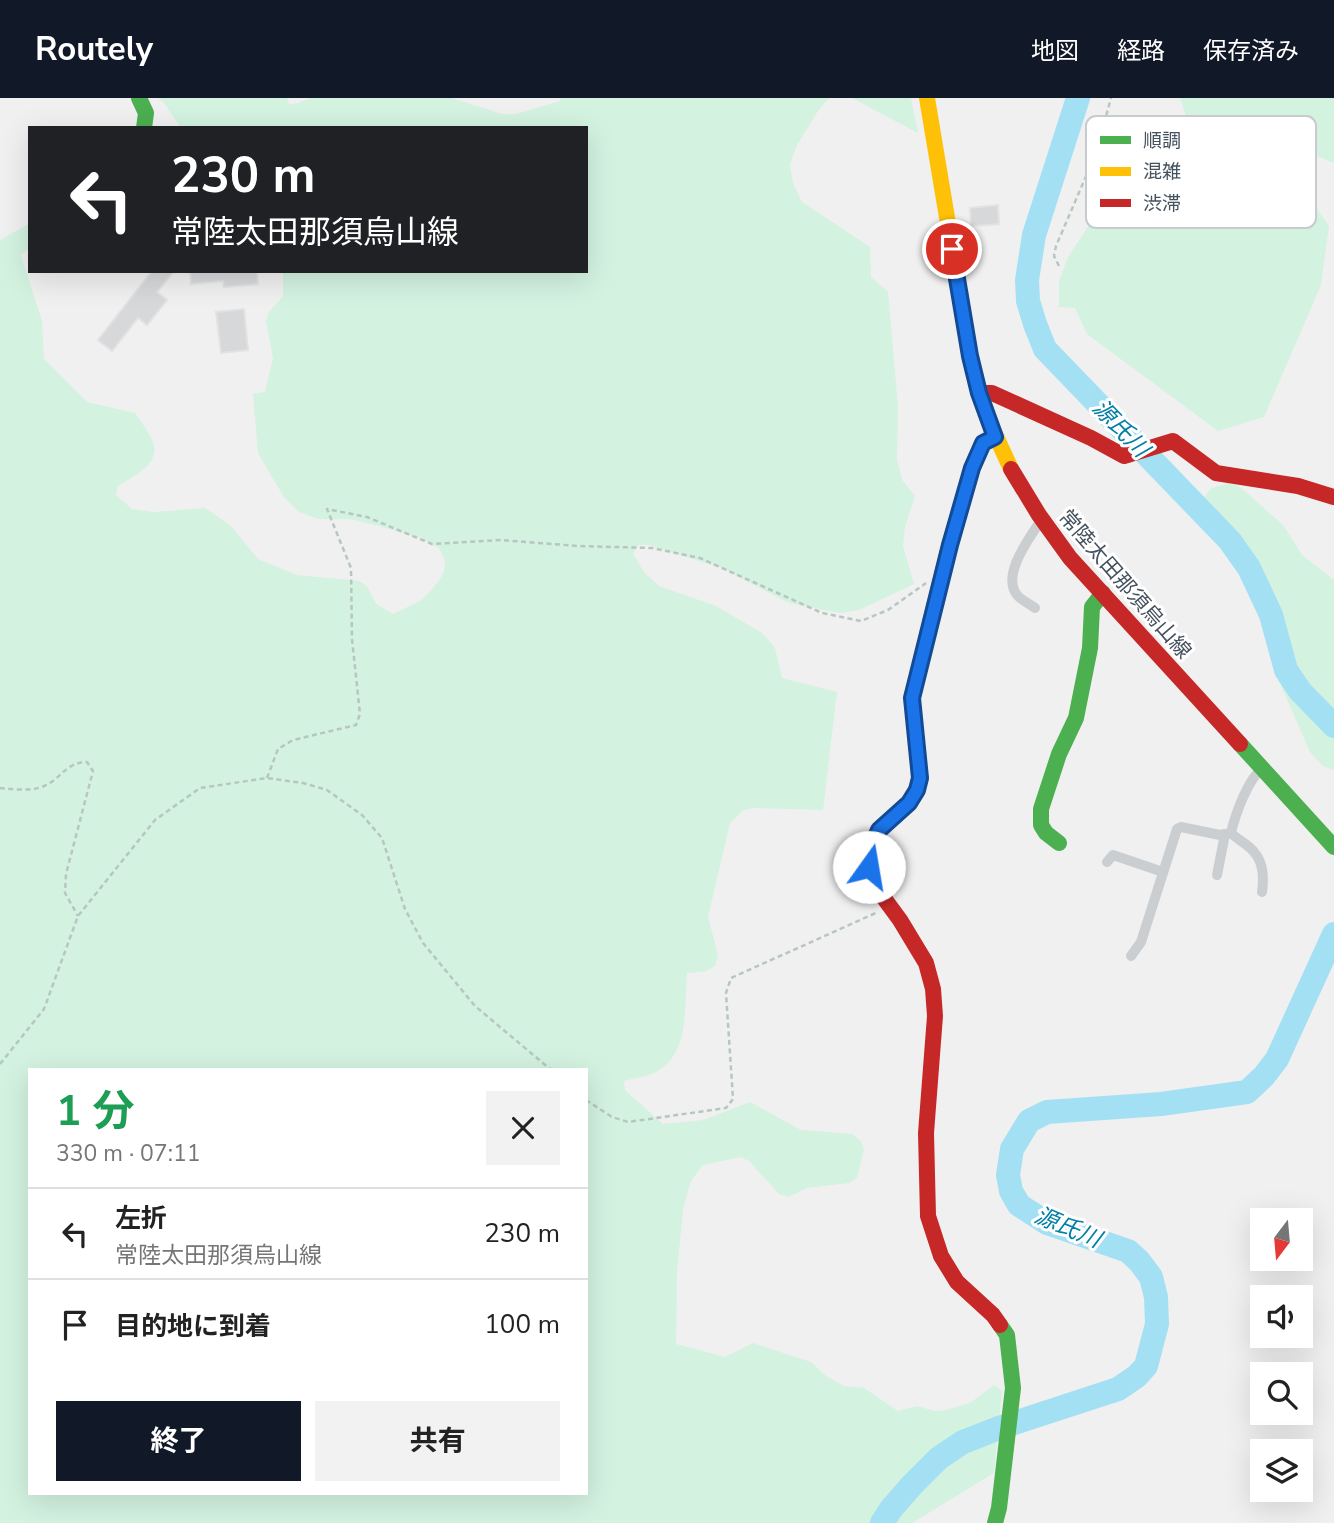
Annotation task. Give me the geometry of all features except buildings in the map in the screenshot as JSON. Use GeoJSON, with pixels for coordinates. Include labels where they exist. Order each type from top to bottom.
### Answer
{"type":"FeatureCollection","features":[{"type":"Feature","properties":{"kind":"street"},"geometry":{"type":"LineString","coordinates":[[139,98],[146,113],[144,126]]}},
{"type":"Feature","properties":{"kind":"street","name":"常陸太田那須烏山線"},"geometry":{"type":"LineString","coordinates":[[928,98],[970,356],[979,393],[995,437],[1026,496],[1070,558],[1334,847]]}},
{"type":"Feature","properties":{"kind":"street"},"geometry":{"type":"LineString","coordinates":[[979,393],[992,393],[1124,456],[1173,441],[1216,473],[1298,486],[1334,497]]}},
{"type":"Feature","properties":{"kind":"street"},"geometry":{"type":"LineString","coordinates":[[995,437],[983,443],[972,468],[912,698],[920,778],[917,790],[909,803],[879,830],[872,846],[869,867],[875,886],[926,963],[933,989],[935,1016],[926,1133],[928,1216],[941,1256],[957,1282],[993,1315],[1007,1335],[1013,1388],[995,1523]]}},
{"type":"Feature","properties":{"kind":"street"},"geometry":{"type":"LineString","coordinates":[[1035,608],[1017,594],[1012,579],[1016,562],[1041,520]]}},
{"type":"Feature","properties":{"kind":"street"},"geometry":{"type":"LineString","coordinates":[[1059,843],[1046,833],[1041,825],[1041,809],[1059,754],[1076,718],[1090,648],[1092,607],[1102,593]]}},
{"type":"Feature","properties":{"kind":"street"},"geometry":{"type":"LineString","coordinates":[[1217,875],[1228,834],[1255,774],[1262,769]]}},
{"type":"Feature","properties":{"kind":"street"},"geometry":{"type":"LineString","coordinates":[[1131,956],[1141,942],[1177,829],[1181,827],[1220,835],[1228,834],[1254,851],[1265,875],[1262,892]]}},
{"type":"Feature","properties":{"kind":"street"},"geometry":{"type":"LineString","coordinates":[[1107,862],[1113,856],[1163,872]]}},
{"type":"Feature","properties":{"kind":"path"},"geometry":{"type":"LineString","coordinates":[[1106,116],[1111,98]]}},
{"type":"Feature","properties":{"kind":"path"},"geometry":{"type":"LineString","coordinates":[[1059,266],[1054,256],[1056,246],[1086,176]]}},
{"type":"Feature","properties":{"kind":"path"},"geometry":{"type":"LineString","coordinates":[[267,778],[278,749],[293,740],[356,725],[360,714],[352,639],[351,568],[327,509],[367,517],[432,544],[500,540],[652,548],[700,558],[822,613],[861,621],[888,610],[930,580]]}},
{"type":"Feature","properties":{"kind":"path"},"geometry":{"type":"LineString","coordinates":[[0,788],[28,790],[45,786],[77,762],[87,762],[93,771],[66,874],[65,893],[78,916]]}},
{"type":"Feature","properties":{"kind":"path"},"geometry":{"type":"LineString","coordinates":[[0,1064],[44,1009],[78,916],[155,820],[200,788],[267,778],[303,783],[327,790],[362,814],[382,838],[405,909],[423,943],[475,1006],[549,1068]]}},
{"type":"Feature","properties":{"kind":"path"},"geometry":{"type":"LineString","coordinates":[[588,1101],[612,1117],[628,1122],[726,1108],[733,1099],[726,993],[731,978],[890,906]]}},
{"type":"Feature","properties":{"kind":"green space"},"geometry":{"type":"Polygon","coordinates":[[[158,98],[287,98],[289,104],[310,98],[452,98],[502,114],[516,114],[560,101],[560,98],[829,98],[797,145],[790,164],[793,183],[802,202],[870,247],[871,277],[888,292],[898,406],[897,459],[902,480],[915,496],[905,527],[903,546],[914,584],[859,610],[840,613],[789,603],[724,569],[649,545],[638,545],[633,554],[644,572],[659,586],[716,606],[762,633],[775,648],[782,678],[837,692],[823,810],[754,808],[744,810],[730,823],[708,917],[718,955],[715,966],[706,971],[687,973],[683,1029],[675,1054],[656,1072],[624,1081],[625,1090],[663,1124],[703,1120],[750,1102],[801,1130],[852,1134],[861,1141],[864,1150],[857,1178],[849,1183],[807,1188],[789,1197],[779,1194],[749,1161],[740,1157],[703,1165],[691,1181],[683,1209],[677,1272],[676,1344],[725,1357],[753,1343],[811,1362],[826,1376],[844,1386],[864,1388],[898,1411],[917,1406],[935,1411],[946,1410],[970,1403],[994,1385],[1002,1391],[994,1473],[912,1523],[0,1523],[0,240],[28,224],[28,250],[21,255],[42,321],[44,359],[87,402],[135,413],[153,442],[153,457],[149,463],[138,474],[118,486],[116,495],[132,509],[154,512],[205,508],[230,525],[258,559],[297,575],[359,581],[367,586],[376,604],[393,614],[420,601],[441,578],[445,568],[439,548],[420,538],[379,526],[350,519],[318,519],[299,512],[284,497],[258,453],[253,394],[265,392],[273,358],[266,321],[269,312],[283,296],[283,273],[588,273],[588,126],[180,126],[158,98]]]}},
{"type":"Feature","properties":{"kind":"green space"},"geometry":{"type":"Polygon","coordinates":[[[852,98],[911,98],[918,133],[852,98]]]}},
{"type":"Feature","properties":{"kind":"green space"},"geometry":{"type":"Polygon","coordinates":[[[1180,98],[1334,98],[1334,163],[1316,157],[1316,116],[1186,115],[1180,98]]]}},
{"type":"Feature","properties":{"kind":"green space"},"geometry":{"type":"Polygon","coordinates":[[[1316,207],[1329,226],[1321,285],[1264,417],[1218,431],[1087,334],[1075,308],[1059,307],[1059,281],[1068,257],[1087,228],[1316,228],[1316,207]]]}},
{"type":"Feature","properties":{"kind":"green space"},"geometry":{"type":"Polygon","coordinates":[[[1228,483],[1239,486],[1284,526],[1302,555],[1334,580],[1334,770],[1323,766],[1310,752],[1276,674],[1277,663],[1257,584],[1225,529],[1205,507],[1204,498],[1210,489],[1228,483]]]}},
{"type":"Feature","properties":{"kind":"waterway","name":"源氏川"},"geometry":{"type":"LineString","coordinates":[[1078,98],[1034,235],[1027,280],[1028,301],[1045,349],[1230,541],[1249,568],[1271,615],[1286,670],[1300,691],[1334,726]]}},
{"type":"Feature","properties":{"kind":"waterway","name":"源氏川"},"geometry":{"type":"LineString","coordinates":[[882,1523],[912,1485],[939,1458],[963,1442],[1118,1389],[1146,1366],[1157,1324],[1156,1297],[1151,1277],[1139,1261],[1128,1251],[1047,1223],[1019,1205],[1011,1191],[1008,1175],[1012,1149],[1029,1121],[1047,1112],[1161,1104],[1247,1092],[1277,1059],[1334,934]]}},
{"type":"Feature","properties":{"kind":"traffic: fast"},"geometry":{"type":"LineString","coordinates":[[139,98],[146,113],[144,126]]}},
{"type":"Feature","properties":{"kind":"traffic: fast"},"geometry":{"type":"LineString","coordinates":[[1059,843],[1046,833],[1041,825],[1041,809],[1059,754],[1076,718],[1090,648],[1092,607],[1103,593]]}},
{"type":"Feature","properties":{"kind":"traffic: fast"},"geometry":{"type":"LineString","coordinates":[[1240,744],[1334,847]]}},
{"type":"Feature","properties":{"kind":"traffic: fast"},"geometry":{"type":"LineString","coordinates":[[995,1523],[1013,1388],[1007,1335],[1000,1325]]}},
{"type":"Feature","properties":{"kind":"traffic: slow"},"geometry":{"type":"LineString","coordinates":[[927,98],[972,367],[988,419],[1011,469]]}},
{"type":"Feature","properties":{"kind":"traffic: slow"},"geometry":{"type":"LineString","coordinates":[[877,835],[909,801],[920,778],[912,698],[949,546],[972,468],[983,443],[995,437]]}},
{"type":"Feature","properties":{"kind":"traffic: jam"},"geometry":{"type":"LineString","coordinates":[[980,393],[992,393],[1124,456],[1173,441],[1216,473],[1298,486],[1334,497]]}},
{"type":"Feature","properties":{"kind":"traffic: jam"},"geometry":{"type":"LineString","coordinates":[[1011,469],[1070,558],[1240,744]]}},
{"type":"Feature","properties":{"kind":"traffic: jam"},"geometry":{"type":"LineString","coordinates":[[877,835],[872,846],[869,868],[875,886],[926,963],[933,989],[935,1016],[926,1133],[928,1216],[941,1256],[957,1282],[993,1315],[1000,1325]]}},
{"type":"Feature","properties":{"kind":"route"},"geometry":{"type":"LineString","coordinates":[[869,867],[872,846],[879,830],[909,803],[917,790],[920,778],[912,698],[972,468],[983,443],[995,437],[979,393],[970,356],[952,249]]}}]}
